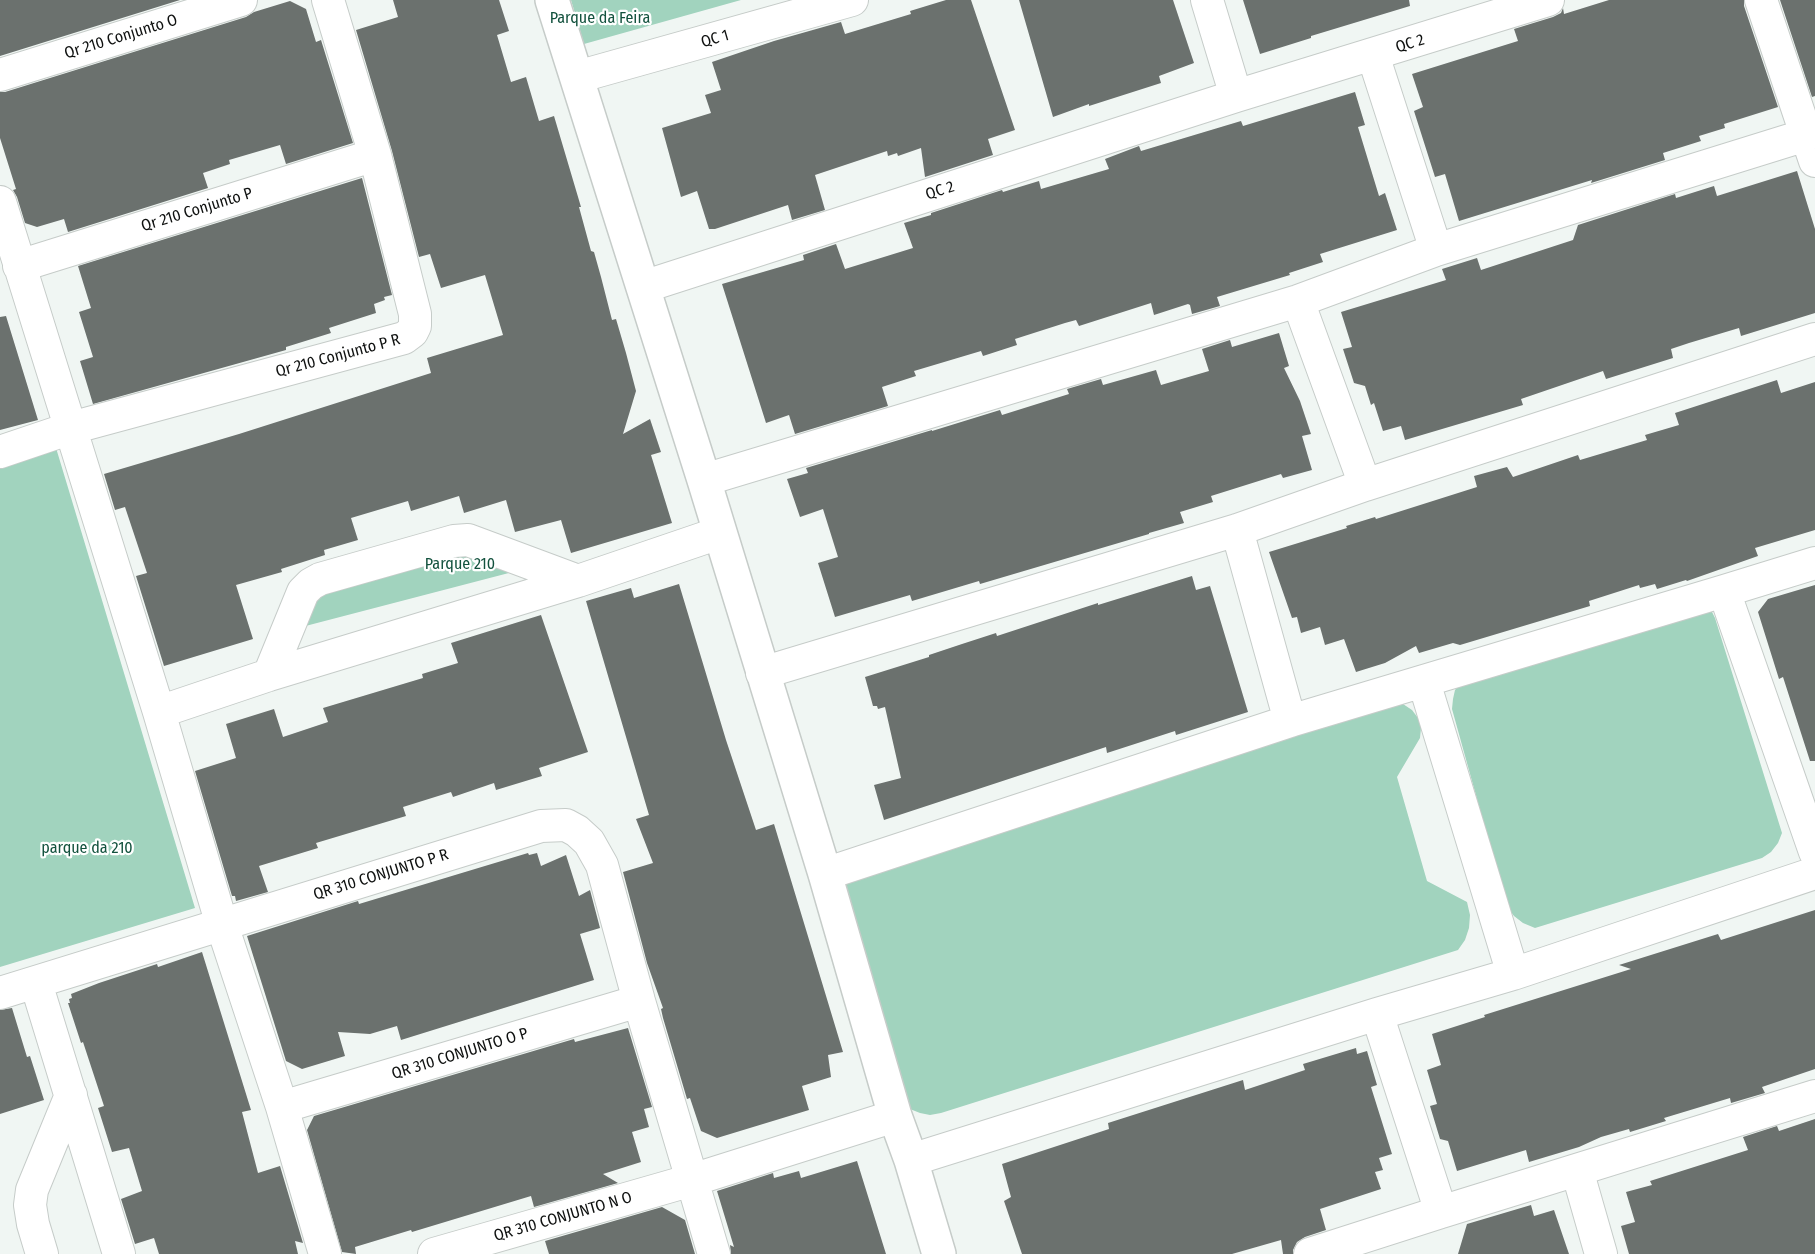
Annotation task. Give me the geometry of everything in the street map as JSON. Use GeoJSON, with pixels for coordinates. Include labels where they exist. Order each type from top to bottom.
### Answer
{"type":"FeatureCollection","features":[{"type":"Feature","properties":{"kind":"street","name":"Qr 210 Conjunto O"},"geometry":{"type":"LineString","coordinates":[[0,75],[241,0]]}},
{"type":"Feature","properties":{"kind":"street","name":"Qr 210 Conjunto P R"},"geometry":{"type":"LineString","coordinates":[[0,452],[71,428],[408,336],[415,326],[415,314],[375,155],[328,0]]}},
{"type":"Feature","properties":{"kind":"street"},"geometry":{"type":"LineString","coordinates":[[552,0],[704,480],[825,874],[895,1116],[911,1160],[939,1254]]}},
{"type":"Feature","properties":{"kind":"street","name":"QC 1"},"geometry":{"type":"LineString","coordinates":[[577,77],[852,0]]}},
{"type":"Feature","properties":{"kind":"street"},"geometry":{"type":"LineString","coordinates":[[1207,0],[1236,96]]}},
{"type":"Feature","properties":{"kind":"street","name":"QC 2"},"geometry":{"type":"LineString","coordinates":[[643,287],[1236,96],[1548,0]]}},
{"type":"Feature","properties":{"kind":"street"},"geometry":{"type":"LineString","coordinates":[[704,480],[1298,301],[1436,250],[1811,148],[1761,0]]}},
{"type":"Feature","properties":{"kind":"street"},"geometry":{"type":"LineString","coordinates":[[1373,55],[1436,250]]}},
{"type":"Feature","properties":{"kind":"street","name":"Qr 210 Conjunto P"},"geometry":{"type":"LineString","coordinates":[[19,266],[375,155]]}},
{"type":"Feature","properties":{"kind":"street"},"geometry":{"type":"LineString","coordinates":[[0,202],[159,712],[222,925],[282,1107],[325,1254]]}},
{"type":"Feature","properties":{"kind":"street"},"geometry":{"type":"LineString","coordinates":[[1298,301],[1365,484]]}},
{"type":"Feature","properties":{"kind":"street"},"geometry":{"type":"LineString","coordinates":[[762,673],[1237,530],[1365,484],[1815,339]]}},
{"type":"Feature","properties":{"kind":"street"},"geometry":{"type":"LineString","coordinates":[[1237,530],[1290,721]]}},
{"type":"Feature","properties":{"kind":"street"},"geometry":{"type":"LineString","coordinates":[[159,712],[269,675],[578,580],[719,533]]}},
{"type":"Feature","properties":{"kind":"street"},"geometry":{"type":"LineString","coordinates":[[269,675],[303,592],[310,584],[320,579],[454,541],[468,540],[578,580]]}},
{"type":"Feature","properties":{"kind":"street"},"geometry":{"type":"LineString","coordinates":[[825,874],[1290,721],[1815,562]]}},
{"type":"Feature","properties":{"kind":"street"},"geometry":{"type":"LineString","coordinates":[[1724,591],[1815,852]]}},
{"type":"Feature","properties":{"kind":"street"},"geometry":{"type":"LineString","coordinates":[[1424,682],[1513,974]]}},
{"type":"Feature","properties":{"kind":"street","name":"QR 310 CONJUNTO P R"},"geometry":{"type":"LineString","coordinates":[[0,993],[541,826],[566,825],[578,831],[589,842],[602,865],[714,1254]]}},
{"type":"Feature","properties":{"kind":"street"},"geometry":{"type":"LineString","coordinates":[[911,1160],[1377,1014],[1513,974],[1815,873]]}},
{"type":"Feature","properties":{"kind":"street"},"geometry":{"type":"LineString","coordinates":[[36,982],[119,1254]]}},
{"type":"Feature","properties":{"kind":"street","name":"QR 310 CONJUNTO O P"},"geometry":{"type":"LineString","coordinates":[[282,1107],[639,1000]]}},
{"type":"Feature","properties":{"kind":"street"},"geometry":{"type":"LineString","coordinates":[[1377,1014],[1441,1212]]}},
{"type":"Feature","properties":{"kind":"street"},"geometry":{"type":"LineString","coordinates":[[42,1254],[30,1205],[32,1190],[71,1095]]}},
{"type":"Feature","properties":{"kind":"street"},"geometry":{"type":"LineString","coordinates":[[1310,1254],[1815,1096]]}},
{"type":"Feature","properties":{"kind":"street","name":"QR 310 CONJUNTO N O"},"geometry":{"type":"LineString","coordinates":[[434,1254],[692,1180],[895,1116]]}},
{"type":"Feature","properties":{"kind":"street"},"geometry":{"type":"LineString","coordinates":[[1577,1170],[1601,1254]]}},
{"type":"Feature","properties":{"kind":"green space","name":"Parque da Feira"},"geometry":{"type":"Polygon","coordinates":[[[571,0],[741,0],[584,44],[571,0]]]}},
{"type":"Feature","properties":{"kind":"green space","name":"parque da 210"},"geometry":{"type":"Polygon","coordinates":[[[53,438],[195,908],[0,967],[0,458],[53,438]]]}},
{"type":"Feature","properties":{"kind":"green space","name":"Parque 210"},"geometry":{"type":"Polygon","coordinates":[[[461,544],[528,568],[294,629],[313,585],[461,544]]]}},
{"type":"Feature","properties":{"kind":"green space"},"geometry":{"type":"Polygon","coordinates":[[[1707,607],[1715,618],[1782,833],[1778,843],[1762,858],[1535,928],[1523,923],[1507,907],[1452,709],[1455,690],[1461,683],[1707,607]]]}},
{"type":"Feature","properties":{"kind":"green space"},"geometry":{"type":"Polygon","coordinates":[[[1393,702],[1403,704],[1412,710],[1421,728],[1420,738],[1397,777],[1427,881],[1467,902],[1470,915],[1469,928],[1458,950],[941,1113],[930,1115],[910,1109],[841,881],[1393,702]]]}},
{"type":"Feature","properties":{"kind":"building"},"geometry":{"type":"Polygon","coordinates":[[[0,0],[180,0],[0,56],[0,0]]]}},
{"type":"Feature","properties":{"kind":"building"},"geometry":{"type":"Polygon","coordinates":[[[393,0],[499,0],[509,31],[497,35],[511,82],[526,77],[539,121],[554,116],[581,207],[579,207],[591,251],[594,252],[612,320],[616,319],[626,353],[636,391],[623,434],[650,419],[661,452],[651,455],[672,523],[571,553],[561,520],[515,532],[506,500],[464,513],[459,496],[411,511],[408,501],[351,518],[358,540],[324,550],[325,555],[281,569],[282,572],[236,585],[253,639],[164,666],[136,576],[147,573],[125,507],[115,510],[104,474],[431,373],[427,358],[503,335],[485,275],[441,288],[430,254],[419,257],[392,151],[356,30],[398,17],[393,0]]]}},
{"type":"Feature","properties":{"kind":"building"},"geometry":{"type":"Polygon","coordinates":[[[946,0],[971,0],[1015,130],[988,139],[993,155],[925,177],[921,148],[898,156],[897,153],[888,156],[887,151],[815,175],[825,210],[792,220],[788,205],[709,229],[697,191],[681,197],[662,128],[711,113],[705,95],[721,90],[712,62],[841,22],[845,34],[911,14],[910,11],[946,0]]]}},
{"type":"Feature","properties":{"kind":"building"},"geometry":{"type":"Polygon","coordinates":[[[1019,0],[1173,0],[1194,63],[1159,76],[1161,83],[1053,117],[1019,0]]]}},
{"type":"Feature","properties":{"kind":"building"},"geometry":{"type":"Polygon","coordinates":[[[1243,0],[1409,0],[1410,6],[1260,54],[1243,0]]]}},
{"type":"Feature","properties":{"kind":"building"},"geometry":{"type":"Polygon","coordinates":[[[1609,0],[1744,0],[1744,6],[1778,107],[1724,124],[1725,128],[1699,136],[1701,141],[1663,153],[1665,160],[1459,221],[1445,174],[1435,177],[1414,111],[1423,107],[1412,74],[1518,41],[1514,29],[1553,17],[1561,13],[1563,8],[1564,14],[1609,0]]]}},
{"type":"Feature","properties":{"kind":"building"},"geometry":{"type":"Polygon","coordinates":[[[1780,0],[1815,0],[1815,96],[1812,97],[1780,0]]]}},
{"type":"Feature","properties":{"kind":"building"},"geometry":{"type":"Polygon","coordinates":[[[290,1],[306,9],[316,42],[321,40],[353,143],[286,164],[280,145],[229,160],[230,164],[203,173],[208,188],[68,232],[64,219],[37,227],[25,223],[13,190],[16,189],[0,138],[0,92],[246,17],[254,12],[290,1]]]}},
{"type":"Feature","properties":{"kind":"building"},"geometry":{"type":"Polygon","coordinates":[[[1355,92],[1365,125],[1358,127],[1379,196],[1385,193],[1397,230],[1320,254],[1323,262],[1289,273],[1290,275],[1217,297],[1220,306],[1192,314],[1188,304],[1154,315],[1151,303],[1079,326],[1076,320],[1015,339],[1017,345],[983,356],[981,351],[914,371],[916,376],[882,387],[888,406],[795,434],[789,415],[766,423],[722,284],[804,260],[803,255],[836,244],[845,269],[913,248],[904,223],[931,215],[931,213],[1002,190],[1003,192],[1039,181],[1041,189],[1109,169],[1105,159],[1139,146],[1141,151],[1241,121],[1243,126],[1355,92]]]}},
{"type":"Feature","properties":{"kind":"building"},"geometry":{"type":"Polygon","coordinates":[[[1797,171],[1815,229],[1815,313],[1741,336],[1739,328],[1689,343],[1671,349],[1673,358],[1606,379],[1603,371],[1521,399],[1523,405],[1405,440],[1401,426],[1383,431],[1374,403],[1371,405],[1365,386],[1354,383],[1343,349],[1352,347],[1341,312],[1446,280],[1442,269],[1477,258],[1481,270],[1573,240],[1578,225],[1675,194],[1676,198],[1714,186],[1717,196],[1797,171]]]}},
{"type":"Feature","properties":{"kind":"building"},"geometry":{"type":"Polygon","coordinates":[[[362,178],[392,295],[374,304],[376,313],[329,328],[331,333],[286,347],[286,350],[93,404],[80,361],[93,357],[79,312],[91,308],[78,266],[362,178]]]}},
{"type":"Feature","properties":{"kind":"building"},"geometry":{"type":"Polygon","coordinates":[[[6,316],[38,420],[0,430],[0,317],[6,316]]]}},
{"type":"Feature","properties":{"kind":"building"},"geometry":{"type":"Polygon","coordinates":[[[1279,333],[1289,366],[1284,368],[1300,401],[1311,434],[1302,436],[1312,470],[1283,478],[1281,474],[1211,496],[1213,502],[1180,512],[1184,523],[1149,534],[980,584],[979,581],[912,601],[910,595],[835,617],[818,563],[838,557],[823,509],[800,517],[787,479],[808,473],[806,468],[1000,410],[1002,415],[1069,394],[1067,389],[1101,379],[1103,385],[1156,370],[1161,385],[1209,371],[1202,349],[1230,340],[1232,347],[1279,333]]]}},
{"type":"Feature","properties":{"kind":"building"},"geometry":{"type":"Polygon","coordinates":[[[1777,380],[1781,393],[1815,382],[1815,530],[1755,548],[1758,556],[1687,581],[1657,589],[1655,584],[1640,588],[1639,585],[1589,601],[1590,606],[1460,645],[1453,643],[1419,653],[1416,646],[1385,663],[1356,672],[1344,639],[1325,645],[1320,627],[1301,633],[1297,617],[1292,618],[1269,552],[1347,528],[1346,526],[1375,517],[1376,519],[1477,487],[1474,476],[1507,467],[1513,477],[1578,455],[1580,460],[1647,440],[1645,435],[1679,425],[1675,413],[1777,380]]]}},
{"type":"Feature","properties":{"kind":"building"},"geometry":{"type":"Polygon","coordinates":[[[1192,576],[1196,590],[1210,586],[1248,712],[1176,735],[1175,731],[1107,753],[1106,747],[884,820],[874,785],[901,778],[885,707],[878,709],[877,706],[873,706],[865,677],[996,633],[997,636],[1098,603],[1098,605],[1192,576]]]}},
{"type":"Feature","properties":{"kind":"building"},"geometry":{"type":"Polygon","coordinates":[[[679,584],[756,830],[774,824],[843,1052],[828,1055],[831,1077],[802,1086],[809,1110],[717,1138],[701,1131],[690,1098],[687,1099],[623,872],[653,863],[636,819],[649,815],[586,601],[631,588],[634,598],[679,584]]]}},
{"type":"Feature","properties":{"kind":"building"},"geometry":{"type":"Polygon","coordinates":[[[1815,585],[1815,761],[1810,761],[1783,677],[1779,679],[1758,612],[1768,599],[1815,585]]]}},
{"type":"Feature","properties":{"kind":"building"},"geometry":{"type":"Polygon","coordinates":[[[541,615],[588,752],[539,768],[542,776],[496,790],[494,783],[453,797],[451,792],[403,807],[406,816],[316,843],[318,848],[259,866],[268,892],[236,901],[235,896],[232,896],[195,771],[236,758],[226,724],[274,709],[283,737],[328,722],[323,708],[423,678],[422,674],[458,663],[451,643],[541,615]]]}},
{"type":"Feature","properties":{"kind":"building"},"geometry":{"type":"Polygon","coordinates":[[[528,853],[529,855],[537,853],[541,866],[566,855],[579,896],[590,890],[600,928],[580,934],[594,980],[401,1040],[397,1026],[370,1034],[338,1032],[345,1056],[302,1069],[286,1061],[247,936],[358,901],[359,904],[528,853]]]}},
{"type":"Feature","properties":{"kind":"building"},"geometry":{"type":"Polygon","coordinates":[[[1815,910],[1815,1069],[1762,1087],[1765,1093],[1731,1103],[1730,1098],[1664,1118],[1666,1121],[1630,1132],[1629,1129],[1601,1137],[1579,1147],[1529,1162],[1526,1150],[1457,1171],[1448,1141],[1440,1139],[1430,1106],[1437,1104],[1427,1070],[1441,1065],[1432,1034],[1485,1017],[1484,1015],[1631,969],[1619,965],[1718,934],[1721,940],[1815,910]]]}},
{"type":"Feature","properties":{"kind":"building"},"geometry":{"type":"Polygon","coordinates":[[[202,952],[251,1110],[242,1112],[258,1173],[280,1166],[303,1243],[295,1241],[298,1254],[159,1254],[154,1238],[135,1244],[121,1199],[142,1191],[129,1148],[112,1152],[98,1108],[104,1106],[68,1003],[72,998],[71,994],[99,983],[202,952]]]}},
{"type":"Feature","properties":{"kind":"building"},"geometry":{"type":"Polygon","coordinates":[[[12,1008],[27,1057],[30,1056],[44,1100],[0,1114],[0,1010],[12,1008]]]}},
{"type":"Feature","properties":{"kind":"building"},"geometry":{"type":"Polygon","coordinates":[[[628,1028],[652,1107],[644,1109],[649,1127],[632,1132],[641,1162],[603,1174],[618,1183],[534,1207],[531,1196],[355,1247],[356,1254],[342,1252],[307,1130],[314,1116],[574,1039],[575,1042],[628,1028]]]}},
{"type":"Feature","properties":{"kind":"building"},"geometry":{"type":"Polygon","coordinates":[[[1356,1048],[1357,1054],[1367,1051],[1377,1085],[1371,1087],[1392,1154],[1379,1158],[1383,1170],[1375,1172],[1381,1189],[1320,1209],[1326,1230],[1297,1242],[1293,1254],[1283,1254],[1281,1240],[1232,1254],[1022,1254],[1004,1201],[1011,1197],[1002,1164],[1109,1129],[1108,1123],[1243,1080],[1245,1090],[1305,1070],[1303,1064],[1356,1048]]]}},
{"type":"Feature","properties":{"kind":"building"},"geometry":{"type":"Polygon","coordinates":[[[1815,1119],[1815,1254],[1629,1254],[1621,1226],[1635,1222],[1626,1192],[1652,1185],[1650,1181],[1748,1150],[1743,1137],[1777,1126],[1779,1131],[1815,1119]]]}},
{"type":"Feature","properties":{"kind":"building"},"geometry":{"type":"Polygon","coordinates":[[[857,1161],[886,1254],[731,1254],[730,1245],[734,1247],[717,1191],[773,1173],[774,1178],[799,1171],[801,1178],[857,1161]]]}},
{"type":"Feature","properties":{"kind":"building"},"geometry":{"type":"Polygon","coordinates":[[[1531,1205],[1534,1216],[1554,1210],[1569,1254],[1458,1254],[1467,1224],[1531,1205]]]}},
{"type":"Feature","properties":{"kind":"building"},"geometry":{"type":"Polygon","coordinates":[[[662,1207],[685,1220],[695,1254],[549,1254],[545,1241],[662,1207]]]}}]}
